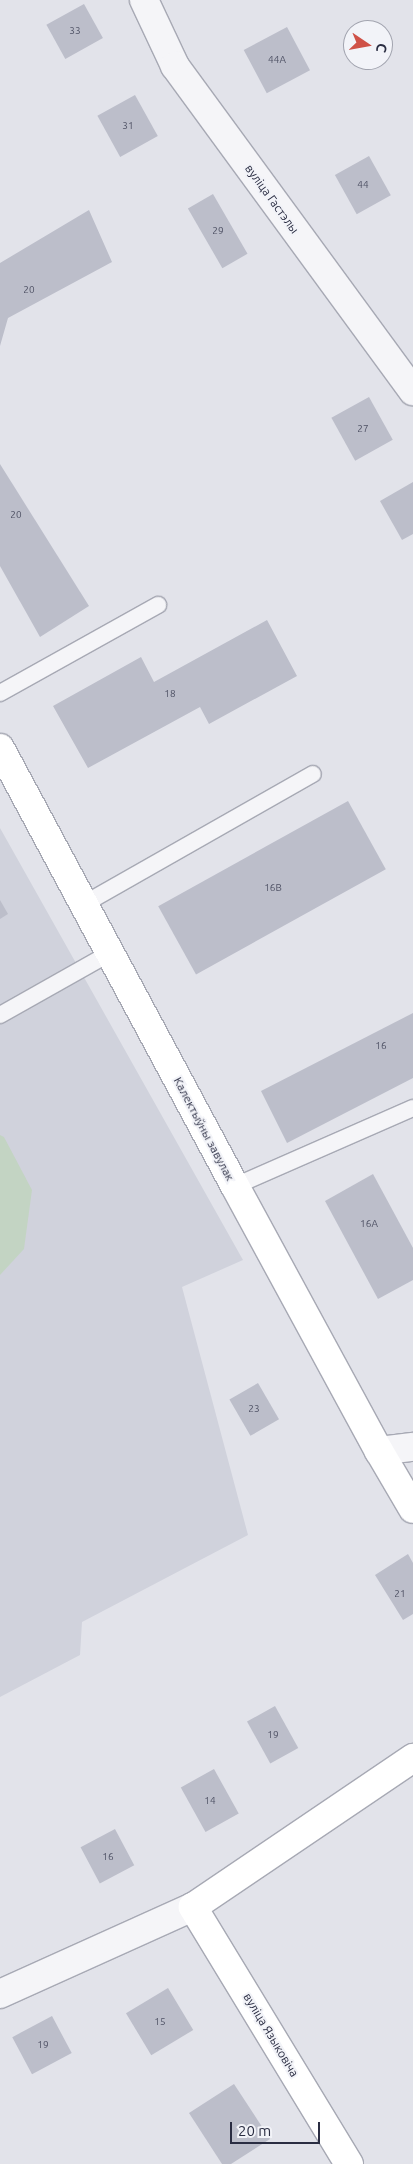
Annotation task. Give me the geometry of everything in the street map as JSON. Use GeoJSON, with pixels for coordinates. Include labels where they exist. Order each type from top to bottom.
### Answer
{"type":"FeatureCollection","features":[{"type":"Feature","properties":{"kind":"street","name":"вуліца Гастэлы"},"geometry":{"type":"LineString","coordinates":[[144,0],[175,66],[413,391]]}},
{"type":"Feature","properties":{"kind":"street","name":"Калектыўны завулак"},"geometry":{"type":"LineString","coordinates":[[0,748],[235,1186],[379,1451],[413,1509]]}},
{"type":"Feature","properties":{"kind":"street"},"geometry":{"type":"LineString","coordinates":[[379,1451],[413,1447]]}},
{"type":"Feature","properties":{"kind":"street"},"geometry":{"type":"LineString","coordinates":[[0,1994],[193,1907],[413,1758]]}},
{"type":"Feature","properties":{"kind":"street","name":"вуліца Языковіча"},"geometry":{"type":"LineString","coordinates":[[193,1907],[348,2164]]}},
{"type":"Feature","properties":{"kind":"lane"},"geometry":{"type":"LineString","coordinates":[[0,693],[158,605]]}},
{"type":"Feature","properties":{"kind":"lane"},"geometry":{"type":"LineString","coordinates":[[84,904],[313,774]]}},
{"type":"Feature","properties":{"kind":"lane"},"geometry":{"type":"LineString","coordinates":[[0,1015],[110,953]]}},
{"type":"Feature","properties":{"kind":"lane"},"geometry":{"type":"LineString","coordinates":[[235,1186],[413,1108]]}},
{"type":"Feature","properties":{"kind":"shaded area"},"geometry":{"type":"Polygon","coordinates":[[[0,828],[243,1260],[182,1287],[248,1535],[82,1622],[80,1655],[0,1697],[0,828]]]}},
{"type":"Feature","properties":{"kind":"green space"},"geometry":{"type":"Polygon","coordinates":[[[0,1135],[4,1137],[32,1190],[24,1249],[0,1275],[0,1135]]]}},
{"type":"Feature","properties":{"kind":"building"},"geometry":{"type":"Polygon","coordinates":[[[84,4],[103,38],[65,59],[46,25],[84,4]]]}},
{"type":"Feature","properties":{"kind":"building"},"geometry":{"type":"Polygon","coordinates":[[[287,27],[310,70],[267,93],[244,50],[287,27]]]}},
{"type":"Feature","properties":{"kind":"building"},"geometry":{"type":"Polygon","coordinates":[[[135,95],[158,136],[120,157],[97,116],[135,95]]]}},
{"type":"Feature","properties":{"kind":"building"},"geometry":{"type":"Polygon","coordinates":[[[369,156],[391,195],[357,214],[335,175],[369,156]]]}},
{"type":"Feature","properties":{"kind":"building"},"geometry":{"type":"Polygon","coordinates":[[[213,194],[248,254],[222,268],[188,208],[213,194]]]}},
{"type":"Feature","properties":{"kind":"building"},"geometry":{"type":"Polygon","coordinates":[[[89,210],[112,262],[8,318],[0,346],[0,263],[89,210]]]}},
{"type":"Feature","properties":{"kind":"building"},"geometry":{"type":"Polygon","coordinates":[[[369,397],[393,440],[355,461],[331,418],[369,397]]]}},
{"type":"Feature","properties":{"kind":"building"},"geometry":{"type":"Polygon","coordinates":[[[0,464],[89,606],[40,637],[0,566],[0,464]]]}},
{"type":"Feature","properties":{"kind":"building"},"geometry":{"type":"Polygon","coordinates":[[[413,482],[413,534],[402,540],[380,501],[413,482]]]}},
{"type":"Feature","properties":{"kind":"building"},"geometry":{"type":"Polygon","coordinates":[[[267,620],[297,676],[209,724],[200,707],[88,768],[53,706],[141,657],[154,682],[267,620]]]}},
{"type":"Feature","properties":{"kind":"building"},"geometry":{"type":"Polygon","coordinates":[[[348,801],[386,869],[196,974],[158,906],[348,801]]]}},
{"type":"Feature","properties":{"kind":"building"},"geometry":{"type":"Polygon","coordinates":[[[0,900],[8,914],[0,919],[0,900]]]}},
{"type":"Feature","properties":{"kind":"building"},"geometry":{"type":"Polygon","coordinates":[[[413,1013],[413,1078],[287,1143],[261,1091],[413,1013]]]}},
{"type":"Feature","properties":{"kind":"building"},"geometry":{"type":"Polygon","coordinates":[[[373,1174],[413,1248],[413,1280],[378,1299],[325,1201],[373,1174]]]}},
{"type":"Feature","properties":{"kind":"building"},"geometry":{"type":"Polygon","coordinates":[[[258,1383],[279,1419],[250,1436],[229,1400],[258,1383]]]}},
{"type":"Feature","properties":{"kind":"building"},"geometry":{"type":"Polygon","coordinates":[[[408,1554],[413,1563],[413,1614],[403,1620],[375,1575],[408,1554]]]}},
{"type":"Feature","properties":{"kind":"building"},"geometry":{"type":"Polygon","coordinates":[[[275,1706],[298,1748],[270,1763],[247,1722],[275,1706]]]}},
{"type":"Feature","properties":{"kind":"building"},"geometry":{"type":"Polygon","coordinates":[[[214,1769],[239,1814],[205,1832],[181,1787],[214,1769]]]}},
{"type":"Feature","properties":{"kind":"building"},"geometry":{"type":"Polygon","coordinates":[[[115,1829],[134,1865],[100,1884],[81,1847],[115,1829]]]}},
{"type":"Feature","properties":{"kind":"building"},"geometry":{"type":"Polygon","coordinates":[[[168,1988],[193,2030],[151,2055],[126,2013],[168,1988]]]}},
{"type":"Feature","properties":{"kind":"building"},"geometry":{"type":"Polygon","coordinates":[[[52,2016],[72,2053],[32,2074],[12,2037],[52,2016]]]}},
{"type":"Feature","properties":{"kind":"building"},"geometry":{"type":"Polygon","coordinates":[[[234,2084],[270,2139],[231,2164],[222,2164],[189,2113],[234,2084]]]}}]}
